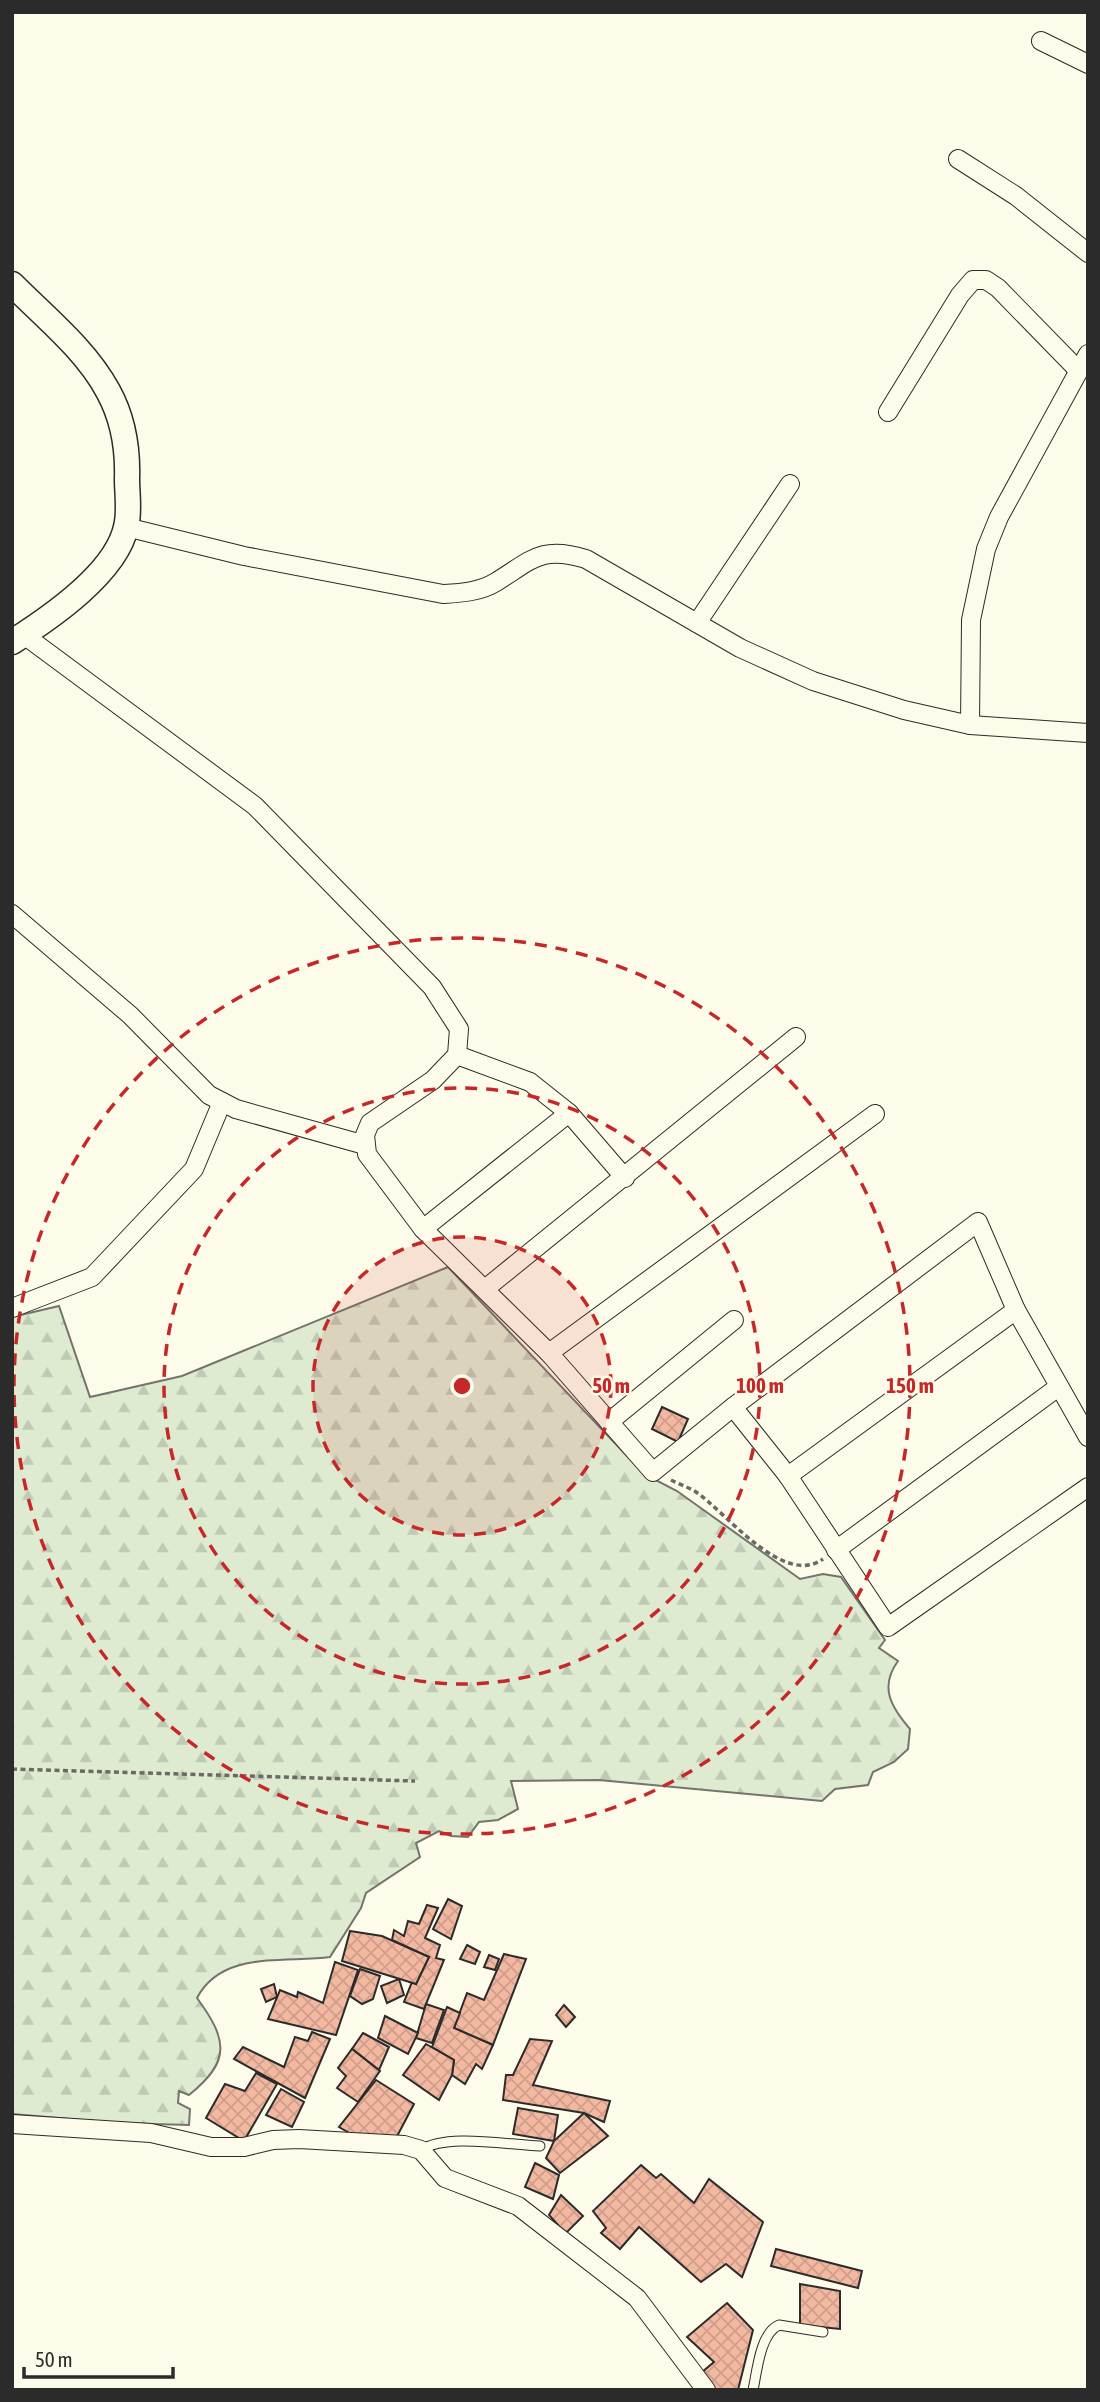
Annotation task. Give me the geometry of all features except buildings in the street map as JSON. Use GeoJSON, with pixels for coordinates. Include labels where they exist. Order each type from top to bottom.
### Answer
{"type":"FeatureCollection","features":[{"type":"Feature","properties":{"kind":"main road"},"geometry":{"type":"LineString","coordinates":[[12,284],[76,348],[108,390],[121,423],[127,457],[126,527],[112,559],[67,603],[18,638]]}},
{"type":"Feature","properties":{"kind":"street"},"geometry":{"type":"LineString","coordinates":[[1041,41],[1088,64]]}},
{"type":"Feature","properties":{"kind":"street"},"geometry":{"type":"LineString","coordinates":[[958,159],[1016,196],[1088,253]]}},
{"type":"Feature","properties":{"kind":"street"},"geometry":{"type":"LineString","coordinates":[[888,412],[960,295],[973,280],[986,281],[998,288],[1078,370]]}},
{"type":"Feature","properties":{"kind":"street"},"geometry":{"type":"LineString","coordinates":[[970,725],[971,620],[986,549],[999,517],[1088,354]]}},
{"type":"Feature","properties":{"kind":"street"},"geometry":{"type":"LineString","coordinates":[[697,623],[790,484]]}},
{"type":"Feature","properties":{"kind":"street"},"geometry":{"type":"LineString","coordinates":[[126,527],[244,556],[443,594],[467,592],[495,583],[513,568],[554,552],[569,554],[586,559],[740,648],[813,681],[904,710],[970,725],[1088,733]]}},
{"type":"Feature","properties":{"kind":"street"},"geometry":{"type":"LineString","coordinates":[[18,638],[255,806],[432,987],[459,1029],[457,1055],[433,1080],[370,1123],[365,1145],[372,1165],[423,1229],[549,1353],[653,1472],[733,1407],[978,1222],[1016,1310],[1057,1388],[1088,1437]]}},
{"type":"Feature","properties":{"kind":"street"},"geometry":{"type":"LineString","coordinates":[[12,914],[130,1015],[209,1095],[236,1109],[365,1145]]}},
{"type":"Feature","properties":{"kind":"street"},"geometry":{"type":"LineString","coordinates":[[485,1289],[796,1037]]}},
{"type":"Feature","properties":{"kind":"street"},"geometry":{"type":"LineString","coordinates":[[457,1055],[530,1082],[569,1114],[625,1178]]}},
{"type":"Feature","properties":{"kind":"street"},"geometry":{"type":"LineString","coordinates":[[12,1308],[92,1277],[194,1169],[222,1102]]}},
{"type":"Feature","properties":{"kind":"street"},"geometry":{"type":"LineString","coordinates":[[423,1229],[569,1114]]}},
{"type":"Feature","properties":{"kind":"street"},"geometry":{"type":"LineString","coordinates":[[549,1353],[875,1114]]}},
{"type":"Feature","properties":{"kind":"street"},"geometry":{"type":"LineString","coordinates":[[788,1476],[1016,1310]]}},
{"type":"Feature","properties":{"kind":"street"},"geometry":{"type":"LineString","coordinates":[[609,1422],[734,1320]]}},
{"type":"Feature","properties":{"kind":"street"},"geometry":{"type":"LineString","coordinates":[[836,1550],[1057,1388]]}},
{"type":"Feature","properties":{"kind":"street"},"geometry":{"type":"LineString","coordinates":[[733,1407],[788,1476],[888,1628],[1088,1487]]}},
{"type":"Feature","properties":{"kind":"street"},"geometry":{"type":"LineString","coordinates":[[12,2124],[151,2133],[211,2147],[244,2147],[273,2140],[299,2139],[404,2145],[421,2150],[445,2178],[518,2206],[637,2298],[706,2390]]}},
{"type":"Feature","properties":{"kind":"lane"},"geometry":{"type":"LineString","coordinates":[[421,2150],[434,2142],[455,2140],[540,2146]]}},
{"type":"Feature","properties":{"kind":"lane"},"geometry":{"type":"LineString","coordinates":[[753,2390],[768,2335],[774,2327],[779,2325],[823,2332]]}},
{"type":"Feature","properties":{"kind":"path"},"geometry":{"type":"LineString","coordinates":[[653,1472],[696,1492],[752,1542],[785,1563],[816,1564],[836,1550]]}},
{"type":"Feature","properties":{"kind":"path"},"geometry":{"type":"LineString","coordinates":[[12,1769],[415,1782]]}},
{"type":"Feature","properties":{"kind":"green space"},"geometry":{"type":"Polygon","coordinates":[[[448,1267],[644,1474],[677,1491],[800,1579],[823,1574],[841,1577],[885,1640],[879,1648],[898,1661],[892,1670],[888,1688],[897,1713],[910,1729],[908,1749],[894,1762],[873,1772],[868,1785],[835,1789],[822,1801],[599,1780],[511,1781],[518,1809],[498,1820],[479,1822],[468,1837],[451,1836],[439,1831],[416,1843],[420,1857],[366,1893],[361,1908],[330,1957],[256,1962],[222,1972],[208,1983],[197,1998],[214,2026],[220,2049],[213,2071],[203,2083],[189,2095],[179,2091],[178,2103],[190,2109],[189,2125],[117,2123],[12,2114],[12,1317],[59,1306],[90,1397],[182,1376],[448,1267]]]}}]}
